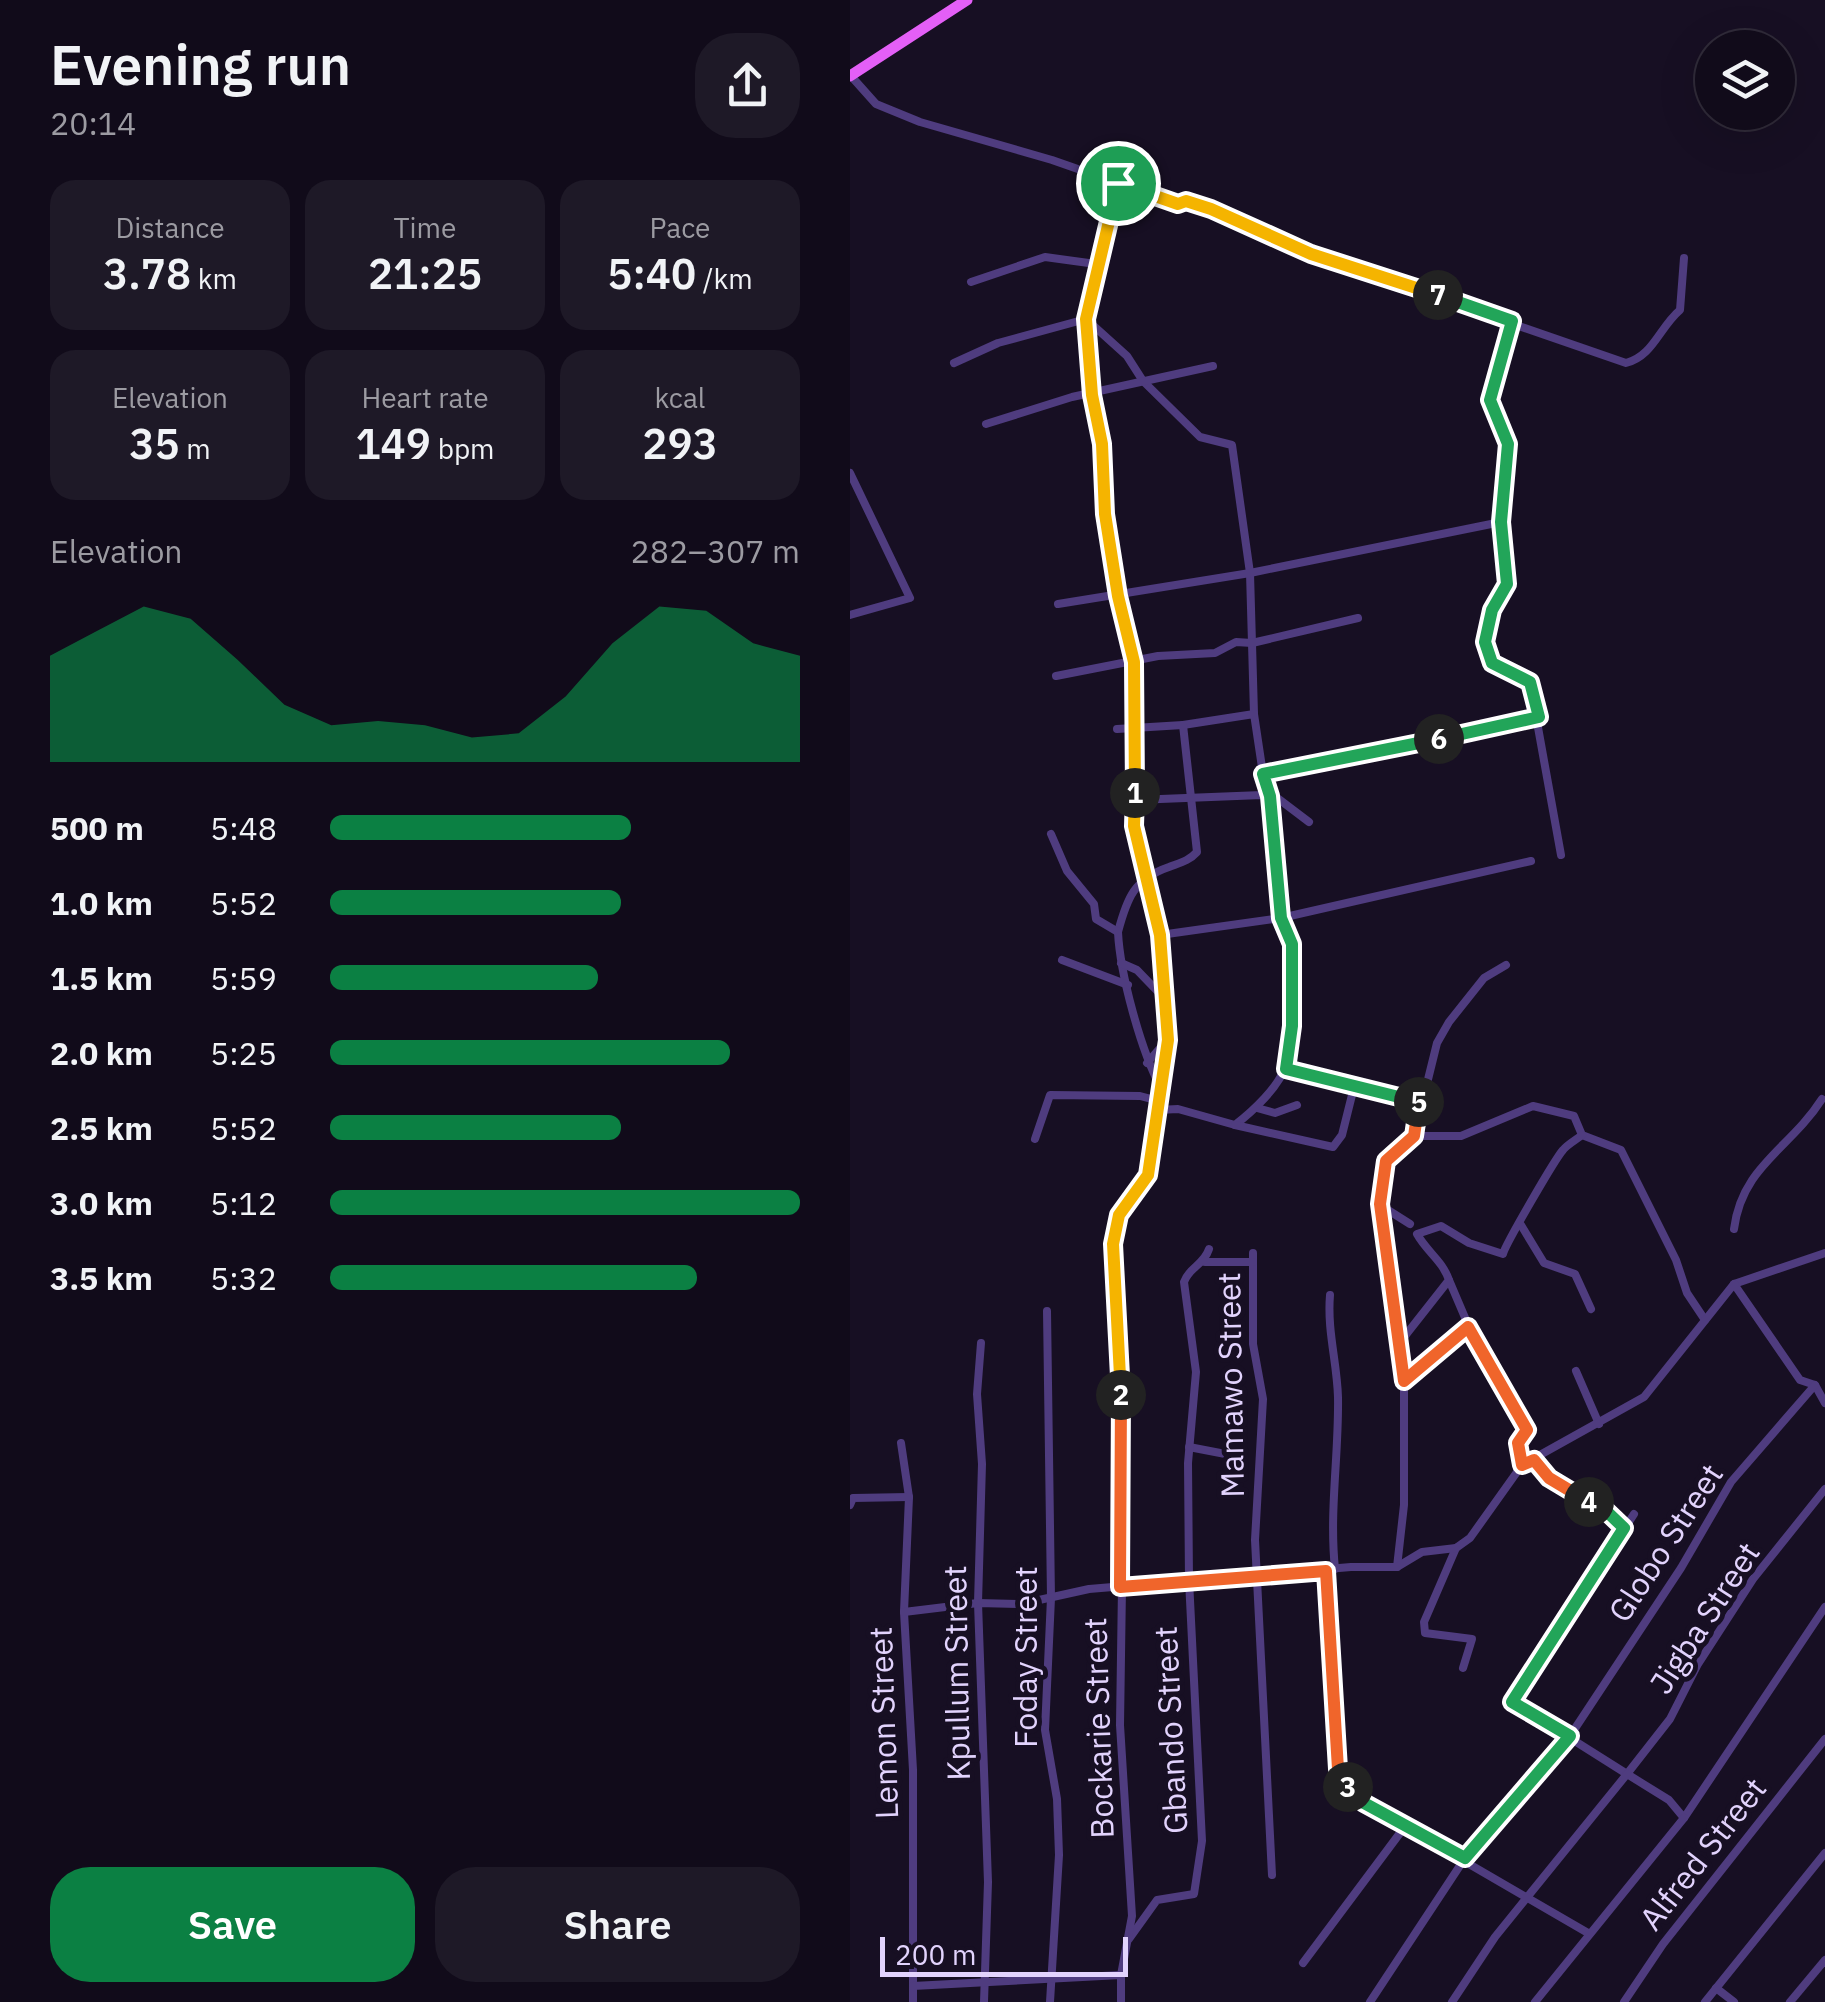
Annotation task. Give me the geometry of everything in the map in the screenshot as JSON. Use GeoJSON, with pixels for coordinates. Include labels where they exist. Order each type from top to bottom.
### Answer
{"type":"FeatureCollection","features":[{"type":"Feature","properties":{"kind":"main road"},"geometry":{"type":"LineString","coordinates":[[850,76],[967,0]]}},
{"type":"Feature","properties":{"kind":"street"},"geometry":{"type":"LineString","coordinates":[[850,76],[876,104],[920,122],[1178,204],[1186,201],[1211,209],[1311,254],[1616,360],[1636,360],[1650,350],[1660,330],[1680,310],[1684,258]]}},
{"type":"Feature","properties":{"kind":"street","name":"Bockarie Street"},"geometry":{"type":"LineString","coordinates":[[1118,183],[1086,319],[1092,395],[1102,444],[1105,514],[1118,596],[1134,662],[1134,826],[1160,935],[1168,1040],[1148,1175],[1119,1215],[1113,1244],[1124,1448],[1120,1587],[1123,1796],[1132,1916],[1120,1976],[1121,2002]]}},
{"type":"Feature","properties":{"kind":"street"},"geometry":{"type":"LineString","coordinates":[[971,282],[1046,256],[1096,264]]}},
{"type":"Feature","properties":{"kind":"street"},"geometry":{"type":"LineString","coordinates":[[954,362],[998,342],[1086,319],[1127,356],[1143,381],[1200,437],[1232,445],[1250,573],[1254,714],[1270,796],[1281,918],[1292,944],[1292,1026],[1286,1069],[1257,1108],[1236,1125]]}},
{"type":"Feature","properties":{"kind":"street"},"geometry":{"type":"LineString","coordinates":[[1512,321],[1490,400],[1508,444],[1501,522],[1507,584],[1492,610],[1486,657],[1530,682],[1561,855]]}},
{"type":"Feature","properties":{"kind":"street"},"geometry":{"type":"LineString","coordinates":[[986,424],[1213,366]]}},
{"type":"Feature","properties":{"kind":"street"},"geometry":{"type":"LineString","coordinates":[[850,473],[910,598],[850,615]]}},
{"type":"Feature","properties":{"kind":"street"},"geometry":{"type":"LineString","coordinates":[[1058,604],[1250,573],[1501,522]]}},
{"type":"Feature","properties":{"kind":"street"},"geometry":{"type":"LineString","coordinates":[[1056,676],[1158,656],[1214,654],[1236,642],[1252,643],[1358,618]]}},
{"type":"Feature","properties":{"kind":"street"},"geometry":{"type":"LineString","coordinates":[[1117,729],[1254,714]]}},
{"type":"Feature","properties":{"kind":"street"},"geometry":{"type":"LineString","coordinates":[[1263,774],[1539,717]]}},
{"type":"Feature","properties":{"kind":"street"},"geometry":{"type":"LineString","coordinates":[[1161,1088],[1147,1063],[1121,963],[1118,932],[1125,904],[1145,875],[1191,859],[1197,852],[1183,724]]}},
{"type":"Feature","properties":{"kind":"street"},"geometry":{"type":"LineString","coordinates":[[1135,800],[1270,796],[1309,822]]}},
{"type":"Feature","properties":{"kind":"street"},"geometry":{"type":"LineString","coordinates":[[1050,834],[1067,871],[1094,904],[1096,919],[1118,932]]}},
{"type":"Feature","properties":{"kind":"street"},"geometry":{"type":"LineString","coordinates":[[1160,935],[1281,918],[1531,861]]}},
{"type":"Feature","properties":{"kind":"street"},"geometry":{"type":"LineString","coordinates":[[1062,960],[1129,986]]}},
{"type":"Feature","properties":{"kind":"street"},"geometry":{"type":"LineString","coordinates":[[1121,963],[1137,970],[1165,999]]}},
{"type":"Feature","properties":{"kind":"street"},"geometry":{"type":"LineString","coordinates":[[1396,1567],[1404,1505],[1404,1381],[1380,1204],[1386,1161],[1414,1136],[1419,1100],[1437,1044],[1449,1022],[1484,978],[1506,965]]}},
{"type":"Feature","properties":{"kind":"street"},"geometry":{"type":"LineString","coordinates":[[1147,1063],[1168,1040]]}},
{"type":"Feature","properties":{"kind":"street"},"geometry":{"type":"LineString","coordinates":[[1286,1069],[1355,1082],[1419,1100]]}},
{"type":"Feature","properties":{"kind":"street"},"geometry":{"type":"LineString","coordinates":[[1034,1139],[1050,1095],[1140,1096],[1159,1105],[1333,1148],[1342,1135],[1355,1082]]}},
{"type":"Feature","properties":{"kind":"street"},"geometry":{"type":"LineString","coordinates":[[1734,1229],[1736,1207],[1747,1182],[1802,1129],[1822,1099]]}},
{"type":"Feature","properties":{"kind":"street"},"geometry":{"type":"LineString","coordinates":[[1257,1108],[1275,1112],[1296,1105]]}},
{"type":"Feature","properties":{"kind":"street"},"geometry":{"type":"LineString","coordinates":[[1414,1136],[1460,1136],[1533,1106],[1574,1116],[1582,1135],[1621,1150],[1676,1260],[1686,1293],[1705,1320]]}},
{"type":"Feature","properties":{"kind":"street"},"geometry":{"type":"LineString","coordinates":[[1522,1465],[1518,1443],[1527,1430],[1468,1327],[1444,1264],[1427,1252],[1417,1234],[1441,1226],[1469,1243],[1503,1254],[1508,1236],[1521,1225],[1562,1150],[1582,1135]]}},
{"type":"Feature","properties":{"kind":"street"},"geometry":{"type":"LineString","coordinates":[[1380,1204],[1410,1224]]}},
{"type":"Feature","properties":{"kind":"street"},"geometry":{"type":"LineString","coordinates":[[1521,1225],[1544,1263],[1575,1274],[1591,1309]]}},
{"type":"Feature","properties":{"kind":"street","name":"Gbando Street"},"geometry":{"type":"LineString","coordinates":[[1129,1939],[1156,1900],[1194,1894],[1199,1881],[1202,1840],[1189,1580],[1189,1447],[1196,1372],[1184,1282],[1186,1275],[1205,1262],[1209,1249]]}},
{"type":"Feature","properties":{"kind":"street"},"geometry":{"type":"LineString","coordinates":[[904,1612],[978,1603],[1021,1604],[1189,1580],[1396,1567],[1422,1552],[1456,1548],[1470,1538],[1522,1465],[1644,1398],[1734,1284],[1825,1253]]}},
{"type":"Feature","properties":{"kind":"street","name":"Mamawo Street"},"geometry":{"type":"LineString","coordinates":[[1205,1262],[1253,1258],[1253,1344],[1263,1399],[1257,1575],[1272,1874]]}},
{"type":"Feature","properties":{"kind":"street"},"geometry":{"type":"LineString","coordinates":[[1401,1342],[1449,1280]]}},
{"type":"Feature","properties":{"kind":"street"},"geometry":{"type":"LineString","coordinates":[[1734,1284],[1800,1380],[1814,1385],[1825,1403]]}},
{"type":"Feature","properties":{"kind":"street"},"geometry":{"type":"LineString","coordinates":[[1330,1295],[1329,1343],[1338,1401],[1331,1513],[1338,1769],[1364,1803],[1465,1858],[1588,1933]]}},
{"type":"Feature","properties":{"kind":"street","name":"Foday Street"},"geometry":{"type":"LineString","coordinates":[[1047,1312],[1051,1598],[1046,1730],[1056,1799],[1058,1855],[1050,2002]]}},
{"type":"Feature","properties":{"kind":"street"},"geometry":{"type":"LineString","coordinates":[[1404,1381],[1468,1327]]}},
{"type":"Feature","properties":{"kind":"street","name":"Kpullum Street"},"geometry":{"type":"LineString","coordinates":[[982,1344],[977,1394],[982,1464],[978,1603],[988,1882],[984,2002]]}},
{"type":"Feature","properties":{"kind":"street"},"geometry":{"type":"LineString","coordinates":[[1576,1371],[1598,1424]]}},
{"type":"Feature","properties":{"kind":"street","name":"Globo Street"},"geometry":{"type":"LineString","coordinates":[[1370,2002],[1465,1858],[1570,1736],[1681,1568],[1731,1482],[1814,1385]]}},
{"type":"Feature","properties":{"kind":"street","name":"Lemon Street"},"geometry":{"type":"LineString","coordinates":[[900,1443],[910,1497],[904,1612],[913,1770],[913,2002]]}},
{"type":"Feature","properties":{"kind":"street"},"geometry":{"type":"LineString","coordinates":[[1189,1447],[1241,1457]]}},
{"type":"Feature","properties":{"kind":"street"},"geometry":{"type":"LineString","coordinates":[[1534,1460],[1549,1478],[1581,1500],[1600,1505],[1624,1528]]}},
{"type":"Feature","properties":{"kind":"street","name":"Jigba Street"},"geometry":{"type":"LineString","coordinates":[[1452,2002],[1495,1937],[1670,1719],[1698,1664],[1753,1579],[1825,1489]]}},
{"type":"Feature","properties":{"kind":"street"},"geometry":{"type":"LineString","coordinates":[[850,1504],[853,1498],[910,1497]]}},
{"type":"Feature","properties":{"kind":"street"},"geometry":{"type":"LineString","coordinates":[[1634,1514],[1512,1702],[1669,1800],[1684,1818]]}},
{"type":"Feature","properties":{"kind":"street"},"geometry":{"type":"LineString","coordinates":[[1456,1548],[1424,1622],[1426,1632],[1472,1638],[1462,1668]]}},
{"type":"Feature","properties":{"kind":"street"},"geometry":{"type":"LineString","coordinates":[[1535,2002],[1684,1818],[1825,1606]]}},
{"type":"Feature","properties":{"kind":"street","name":"Alfred Street"},"geometry":{"type":"LineString","coordinates":[[1624,2002],[1663,1944],[1825,1739]]}},
{"type":"Feature","properties":{"kind":"street"},"geometry":{"type":"LineString","coordinates":[[1303,1962],[1406,1825]]}},
{"type":"Feature","properties":{"kind":"street"},"geometry":{"type":"LineString","coordinates":[[1705,2002],[1825,1853]]}},
{"type":"Feature","properties":{"kind":"street"},"geometry":{"type":"LineString","coordinates":[[1790,2002],[1825,1960]]}},
{"type":"Feature","properties":{"kind":"street"},"geometry":{"type":"LineString","coordinates":[[914,1986],[984,1986],[1051,1978],[1120,1976]]}},
{"type":"Feature","properties":{"kind":"street"},"geometry":{"type":"LineString","coordinates":[[1716,1988],[1734,2002]]}},
{"type":"Feature","properties":{"kind":"route"},"geometry":{"type":"LineString","coordinates":[[1118,183],[1178,204],[1186,201],[1211,209],[1252,224],[1262,235],[1311,254],[1512,321],[1490,400],[1508,444],[1501,522],[1507,584],[1492,610],[1486,657],[1530,682],[1539,717],[1290,772],[1263,774],[1270,796],[1281,918],[1292,944],[1292,1026],[1286,1069],[1355,1082],[1419,1100],[1414,1136],[1386,1161],[1380,1204],[1404,1381],[1468,1327],[1527,1430],[1518,1443],[1522,1465],[1534,1460],[1549,1478],[1581,1500],[1600,1505],[1624,1528],[1512,1702],[1570,1736],[1508,1813],[1465,1858],[1364,1803],[1338,1769],[1326,1571],[1120,1587],[1124,1448],[1113,1244],[1119,1215],[1148,1175],[1168,1023],[1160,935],[1134,826],[1134,662],[1118,596],[1105,514],[1102,444],[1092,395],[1086,319],[1088,296],[1118,183]]}}]}
